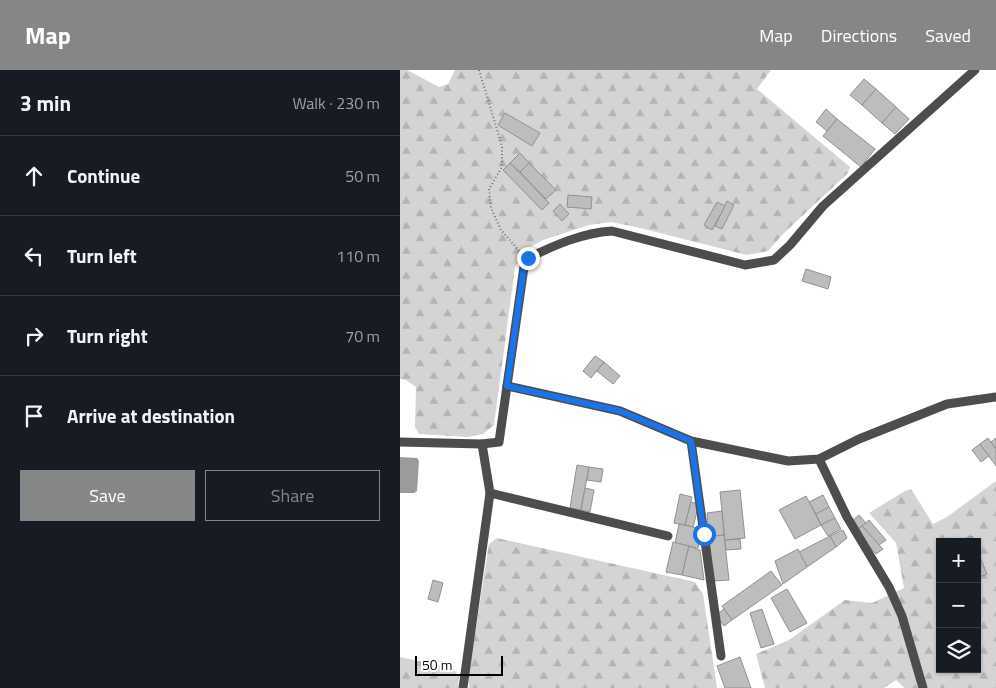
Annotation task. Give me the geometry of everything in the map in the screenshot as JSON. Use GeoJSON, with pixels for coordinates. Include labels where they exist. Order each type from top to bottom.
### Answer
{"type":"FeatureCollection","features":[{"type":"Feature","properties":{"kind":"street"},"geometry":{"type":"LineString","coordinates":[[400,442],[482,444],[499,442],[524,267],[528,258],[552,246],[593,232],[612,231],[745,265],[774,260],[790,245],[822,206],[975,70]]}},
{"type":"Feature","properties":{"kind":"street"},"geometry":{"type":"LineString","coordinates":[[507,386],[620,411],[691,441],[788,461],[819,459],[859,439],[947,404],[996,397]]}},
{"type":"Feature","properties":{"kind":"street"},"geometry":{"type":"LineString","coordinates":[[691,441],[721,656]]}},
{"type":"Feature","properties":{"kind":"street"},"geometry":{"type":"LineString","coordinates":[[463,688],[490,493],[482,444]]}},
{"type":"Feature","properties":{"kind":"street"},"geometry":{"type":"LineString","coordinates":[[819,459],[847,517],[888,587],[902,616],[924,688]]}},
{"type":"Feature","properties":{"kind":"street"},"geometry":{"type":"LineString","coordinates":[[490,493],[668,536]]}},
{"type":"Feature","properties":{"kind":"path"},"geometry":{"type":"LineString","coordinates":[[479,70],[502,146],[502,166],[489,189],[491,208],[501,230],[519,250],[524,267]]}},
{"type":"Feature","properties":{"kind":"green space"},"geometry":{"type":"Polygon","coordinates":[[[400,70],[407,70],[439,87],[448,84],[455,70],[771,70],[757,89],[850,167],[848,173],[783,234],[768,251],[747,255],[611,222],[589,225],[543,240],[528,248],[515,267],[494,425],[483,434],[467,437],[419,434],[415,427],[416,387],[406,380],[400,379],[400,70]]]}},
{"type":"Feature","properties":{"kind":"green space"},"geometry":{"type":"Polygon","coordinates":[[[996,481],[996,688],[905,688],[896,680],[884,688],[765,688],[756,654],[789,640],[845,600],[872,603],[904,588],[896,543],[869,513],[911,489],[933,524],[947,517],[996,481]]]}},
{"type":"Feature","properties":{"kind":"green space"},"geometry":{"type":"Polygon","coordinates":[[[497,538],[695,582],[703,594],[717,688],[469,688],[469,672],[489,544],[497,538]]]}},
{"type":"Feature","properties":{"kind":"green space"},"geometry":{"type":"Polygon","coordinates":[[[400,657],[453,668],[459,676],[458,688],[400,688],[400,657]]]}},
{"type":"Feature","properties":{"kind":"shaded area"},"geometry":{"type":"Polygon","coordinates":[[[400,457],[417,458],[419,461],[417,491],[414,493],[400,493],[400,457]]]}},
{"type":"Feature","properties":{"kind":"building"},"geometry":{"type":"Polygon","coordinates":[[[864,79],[876,89],[862,105],[850,95],[864,79]]]}},
{"type":"Feature","properties":{"kind":"building"},"geometry":{"type":"Polygon","coordinates":[[[876,89],[896,107],[882,123],[862,105],[876,89]]]}},
{"type":"Feature","properties":{"kind":"building"},"geometry":{"type":"Polygon","coordinates":[[[896,107],[909,119],[895,134],[882,123],[896,107]]]}},
{"type":"Feature","properties":{"kind":"building"},"geometry":{"type":"Polygon","coordinates":[[[826,109],[837,119],[827,131],[816,122],[826,109]]]}},
{"type":"Feature","properties":{"kind":"building"},"geometry":{"type":"Polygon","coordinates":[[[505,113],[540,133],[532,146],[498,125],[505,113]]]}},
{"type":"Feature","properties":{"kind":"building"},"geometry":{"type":"Polygon","coordinates":[[[837,119],[875,149],[861,167],[823,136],[837,119]]]}},
{"type":"Feature","properties":{"kind":"building"},"geometry":{"type":"Polygon","coordinates":[[[520,153],[529,163],[520,172],[510,163],[520,153]]]}},
{"type":"Feature","properties":{"kind":"building"},"geometry":{"type":"Polygon","coordinates":[[[510,163],[549,203],[542,210],[503,170],[510,163]]]}},
{"type":"Feature","properties":{"kind":"building"},"geometry":{"type":"Polygon","coordinates":[[[529,163],[556,190],[546,199],[520,172],[529,163]]]}},
{"type":"Feature","properties":{"kind":"building"},"geometry":{"type":"Polygon","coordinates":[[[568,195],[592,197],[591,209],[567,207],[568,195]]]}},
{"type":"Feature","properties":{"kind":"building"},"geometry":{"type":"Polygon","coordinates":[[[727,201],[734,205],[722,229],[715,226],[727,201]]]}},
{"type":"Feature","properties":{"kind":"building"},"geometry":{"type":"Polygon","coordinates":[[[717,202],[725,206],[712,230],[704,225],[717,202]]]}},
{"type":"Feature","properties":{"kind":"building"},"geometry":{"type":"Polygon","coordinates":[[[560,204],[569,214],[562,221],[553,211],[560,204]]]}},
{"type":"Feature","properties":{"kind":"building"},"geometry":{"type":"Polygon","coordinates":[[[806,269],[831,277],[828,289],[802,281],[806,269]]]}},
{"type":"Feature","properties":{"kind":"building"},"geometry":{"type":"Polygon","coordinates":[[[595,356],[604,362],[591,378],[583,371],[595,356]]]}},
{"type":"Feature","properties":{"kind":"building"},"geometry":{"type":"Polygon","coordinates":[[[604,362],[620,376],[613,384],[597,371],[604,362]]]}},
{"type":"Feature","properties":{"kind":"building"},"geometry":{"type":"Polygon","coordinates":[[[988,438],[996,449],[996,466],[980,444],[988,438]]]}},
{"type":"Feature","properties":{"kind":"building"},"geometry":{"type":"Polygon","coordinates":[[[996,438],[996,449],[991,442],[996,438]]]}},
{"type":"Feature","properties":{"kind":"building"},"geometry":{"type":"Polygon","coordinates":[[[980,444],[989,456],[981,462],[972,450],[980,444]]]}},
{"type":"Feature","properties":{"kind":"building"},"geometry":{"type":"Polygon","coordinates":[[[577,465],[589,467],[581,510],[570,508],[577,465]]]}},
{"type":"Feature","properties":{"kind":"building"},"geometry":{"type":"Polygon","coordinates":[[[589,467],[603,469],[601,482],[587,480],[589,467]]]}},
{"type":"Feature","properties":{"kind":"building"},"geometry":{"type":"Polygon","coordinates":[[[585,488],[594,490],[590,512],[581,510],[585,488]]]}},
{"type":"Feature","properties":{"kind":"building"},"geometry":{"type":"Polygon","coordinates":[[[740,490],[745,538],[725,540],[720,492],[740,490]]]}},
{"type":"Feature","properties":{"kind":"building"},"geometry":{"type":"Polygon","coordinates":[[[680,494],[692,497],[685,525],[674,523],[680,494]]]}},
{"type":"Feature","properties":{"kind":"building"},"geometry":{"type":"Polygon","coordinates":[[[823,495],[829,507],[816,514],[809,502],[823,495]]]}},
{"type":"Feature","properties":{"kind":"building"},"geometry":{"type":"Polygon","coordinates":[[[806,496],[821,525],[795,539],[779,510],[806,496]]]}},
{"type":"Feature","properties":{"kind":"building"},"geometry":{"type":"Polygon","coordinates":[[[691,502],[699,504],[693,527],[685,525],[691,502]]]}},
{"type":"Feature","properties":{"kind":"building"},"geometry":{"type":"Polygon","coordinates":[[[829,507],[835,518],[821,525],[816,514],[829,507]]]}},
{"type":"Feature","properties":{"kind":"building"},"geometry":{"type":"Polygon","coordinates":[[[722,511],[724,535],[709,537],[707,513],[722,511]]]}},
{"type":"Feature","properties":{"kind":"building"},"geometry":{"type":"Polygon","coordinates":[[[859,515],[866,523],[859,529],[852,521],[859,515]]]}},
{"type":"Feature","properties":{"kind":"building"},"geometry":{"type":"Polygon","coordinates":[[[835,518],[841,529],[828,536],[821,525],[835,518]]]}},
{"type":"Feature","properties":{"kind":"building"},"geometry":{"type":"Polygon","coordinates":[[[869,520],[886,540],[879,545],[862,526],[869,520]]]}},
{"type":"Feature","properties":{"kind":"building"},"geometry":{"type":"Polygon","coordinates":[[[679,524],[702,529],[698,548],[675,543],[679,524]]]}},
{"type":"Feature","properties":{"kind":"building"},"geometry":{"type":"Polygon","coordinates":[[[862,526],[883,549],[876,554],[856,531],[862,526]]]}},
{"type":"Feature","properties":{"kind":"building"},"geometry":{"type":"Polygon","coordinates":[[[843,530],[847,538],[836,547],[830,536],[843,530]]]}},
{"type":"Feature","properties":{"kind":"building"},"geometry":{"type":"Polygon","coordinates":[[[724,535],[729,580],[713,581],[709,537],[724,535]]]}},
{"type":"Feature","properties":{"kind":"building"},"geometry":{"type":"Polygon","coordinates":[[[830,536],[836,547],[807,567],[799,552],[830,536]]]}},
{"type":"Feature","properties":{"kind":"building"},"geometry":{"type":"Polygon","coordinates":[[[740,539],[741,549],[726,550],[725,540],[740,539]]]}},
{"type":"Feature","properties":{"kind":"building"},"geometry":{"type":"Polygon","coordinates":[[[673,542],[689,546],[682,575],[666,572],[673,542]]]}},
{"type":"Feature","properties":{"kind":"building"},"geometry":{"type":"Polygon","coordinates":[[[689,546],[700,550],[704,580],[682,575],[689,546]]]}},
{"type":"Feature","properties":{"kind":"building"},"geometry":{"type":"Polygon","coordinates":[[[798,549],[807,567],[783,584],[775,561],[798,549]]]}},
{"type":"Feature","properties":{"kind":"building"},"geometry":{"type":"Polygon","coordinates":[[[981,560],[987,574],[981,576],[981,560]]]}},
{"type":"Feature","properties":{"kind":"building"},"geometry":{"type":"Polygon","coordinates":[[[771,571],[782,585],[732,620],[722,606],[771,571]]]}},
{"type":"Feature","properties":{"kind":"building"},"geometry":{"type":"Polygon","coordinates":[[[433,580],[443,583],[438,602],[428,599],[433,580]]]}},
{"type":"Feature","properties":{"kind":"building"},"geometry":{"type":"Polygon","coordinates":[[[787,589],[807,623],[790,632],[771,598],[787,589]]]}},
{"type":"Feature","properties":{"kind":"building"},"geometry":{"type":"Polygon","coordinates":[[[724,609],[732,620],[724,626],[716,615],[724,609]]]}},
{"type":"Feature","properties":{"kind":"building"},"geometry":{"type":"Polygon","coordinates":[[[762,609],[774,644],[761,648],[750,613],[762,609]]]}},
{"type":"Feature","properties":{"kind":"building"},"geometry":{"type":"Polygon","coordinates":[[[740,657],[751,688],[725,688],[717,666],[740,657]]]}},
{"type":"Feature","properties":{"kind":"route"},"geometry":{"type":"LineString","coordinates":[[528,258],[524,267],[507,386],[620,411],[691,441],[704,534]]}}]}
